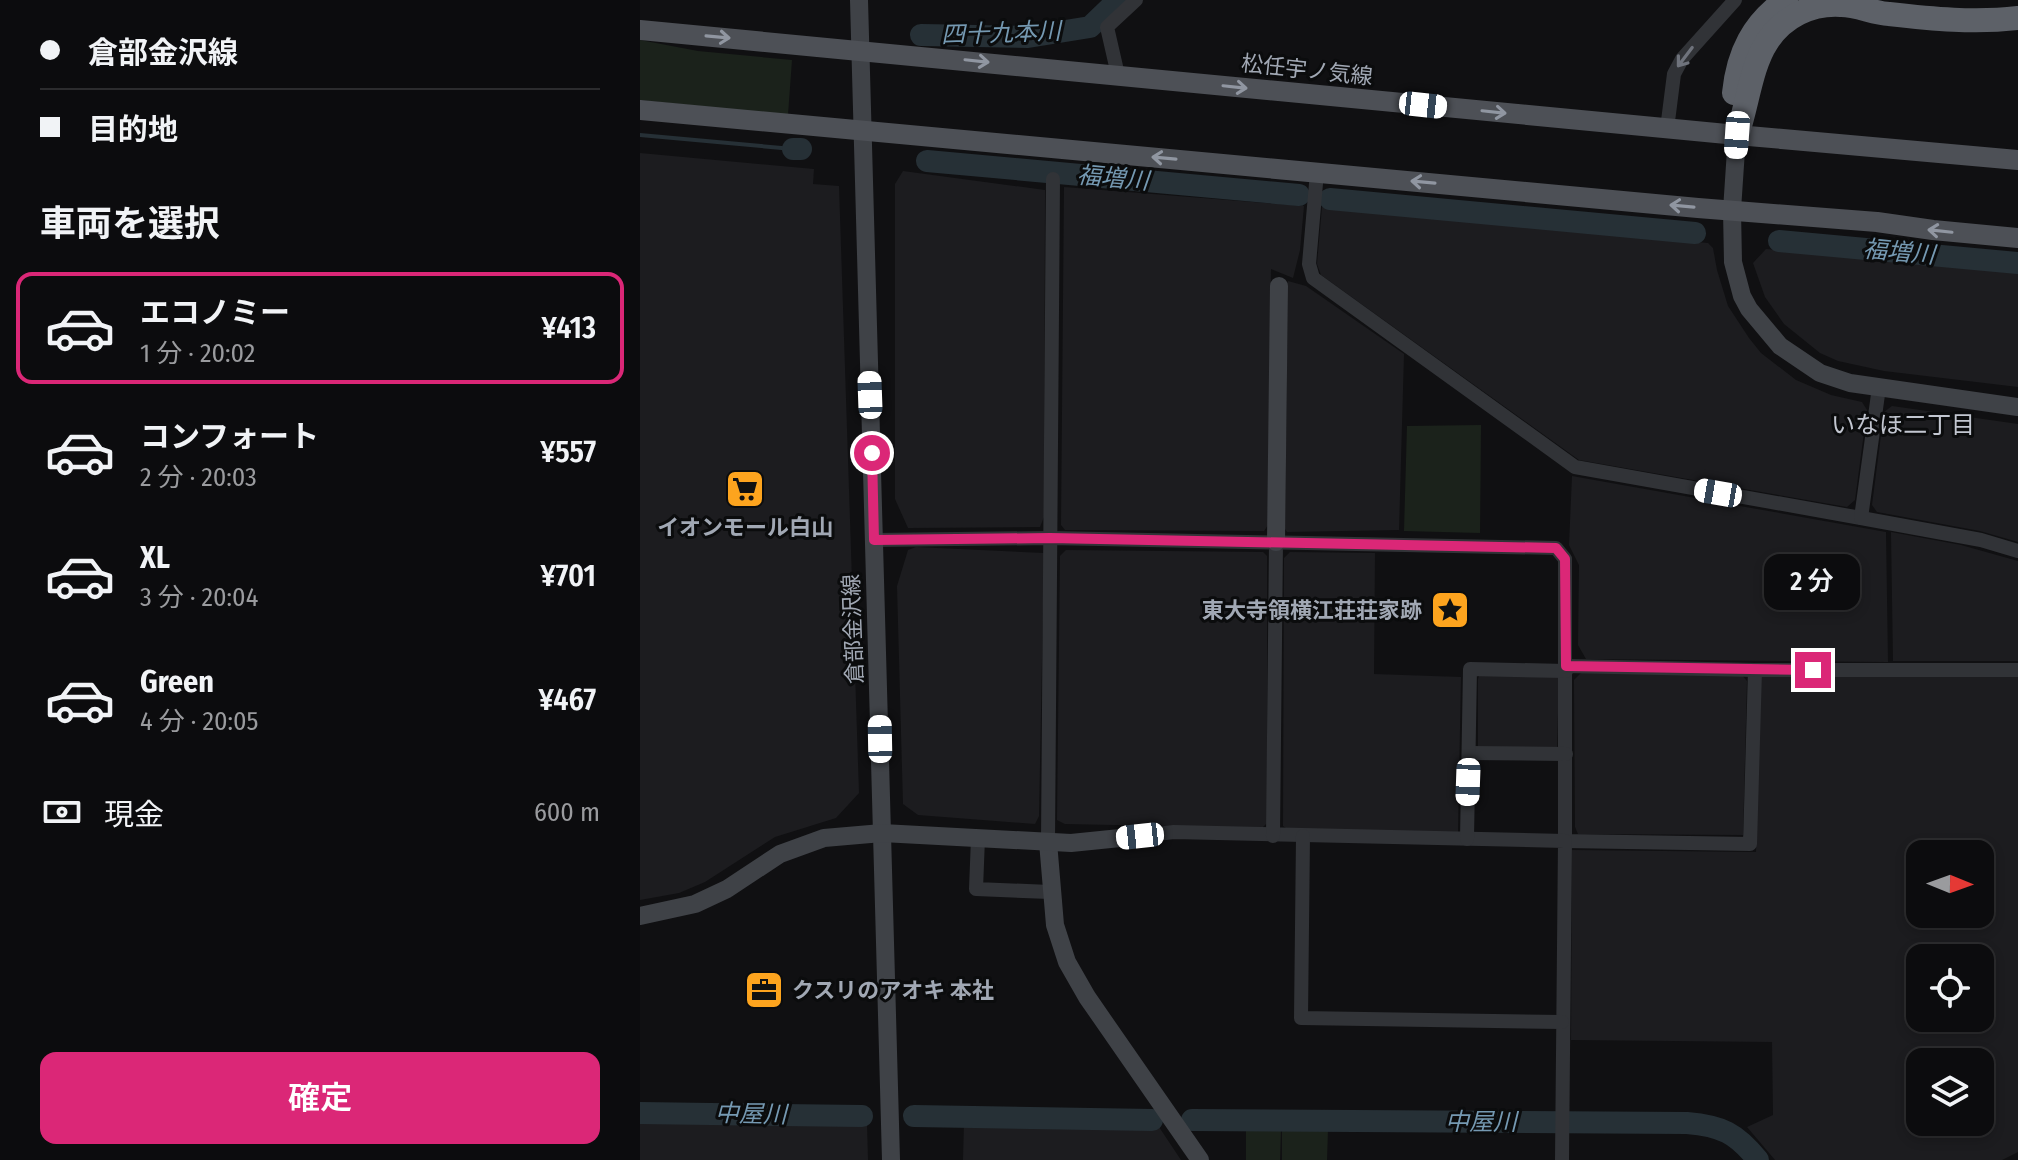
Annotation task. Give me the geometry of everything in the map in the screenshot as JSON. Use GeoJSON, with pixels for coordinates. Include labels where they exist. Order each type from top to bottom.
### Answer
{"type":"FeatureCollection","features":[{"type":"Feature","properties":{"kind":"highway"},"geometry":{"type":"LineString","coordinates":[[1737,135],[1733,102],[1741,57],[1758,24],[1786,0]]}},
{"type":"Feature","properties":{"kind":"highway"},"geometry":{"type":"LineString","coordinates":[[1737,135],[1757,61],[1766,44],[1777,29],[1807,10],[1842,5],[1886,14],[1983,22],[2018,17]]}},
{"type":"Feature","properties":{"kind":"main road","name":"松任宇ノ気線"},"geometry":{"type":"LineString","coordinates":[[640,30],[2018,160]]}},
{"type":"Feature","properties":{"kind":"main road"},"geometry":{"type":"LineString","coordinates":[[640,110],[1862,220],[2018,238]]}},
{"type":"Feature","properties":{"kind":"street","name":"倉部金沢線"},"geometry":{"type":"LineString","coordinates":[[859,0],[891,1160]]}},
{"type":"Feature","properties":{"kind":"street"},"geometry":{"type":"LineString","coordinates":[[1118,75],[1107,27],[1136,0]]}},
{"type":"Feature","properties":{"kind":"street"},"geometry":{"type":"LineString","coordinates":[[1667,129],[1674,74],[1682,59],[1735,0]]}},
{"type":"Feature","properties":{"kind":"street"},"geometry":{"type":"LineString","coordinates":[[1737,135],[1732,210],[1733,262],[1742,296],[1758,322],[1780,346],[1806,366],[1835,378],[2018,407]]}},
{"type":"Feature","properties":{"kind":"street"},"geometry":{"type":"LineString","coordinates":[[1317,172],[1309,264],[1313,278],[1575,467],[1981,540],[2018,551]]}},
{"type":"Feature","properties":{"kind":"street"},"geometry":{"type":"LineString","coordinates":[[1053,179],[1050,892],[1055,925],[1067,962],[1087,997],[1200,1160]]}},
{"type":"Feature","properties":{"kind":"street"},"geometry":{"type":"LineString","coordinates":[[1273,836],[1279,286]]}},
{"type":"Feature","properties":{"kind":"street"},"geometry":{"type":"LineString","coordinates":[[1861,518],[1879,387]]}},
{"type":"Feature","properties":{"kind":"street"},"geometry":{"type":"LineString","coordinates":[[874,540],[1050,538],[1556,548],[1565,559],[1562,1160]]}},
{"type":"Feature","properties":{"kind":"street"},"geometry":{"type":"LineString","coordinates":[[1467,839],[1470,669],[2018,670]]}},
{"type":"Feature","properties":{"kind":"street"},"geometry":{"type":"LineString","coordinates":[[640,916],[675,910],[705,900],[780,854],[803,844],[846,835],[882,833],[1071,843],[1174,832],[1750,844],[1755,670]]}},
{"type":"Feature","properties":{"kind":"street"},"geometry":{"type":"LineString","coordinates":[[1469,753],[1566,754]]}},
{"type":"Feature","properties":{"kind":"street"},"geometry":{"type":"LineString","coordinates":[[1303,836],[1301,1018],[1562,1022]]}},
{"type":"Feature","properties":{"kind":"street"},"geometry":{"type":"LineString","coordinates":[[978,838],[976,889],[1050,892]]}},
{"type":"Feature","properties":{"kind":"shaded area"},"geometry":{"type":"Polygon","coordinates":[[[640,40],[698,51],[792,60],[788,115],[640,100],[640,40]]]}},
{"type":"Feature","properties":{"kind":"shaded area","name":"イオンモール白山"},"geometry":{"type":"Polygon","coordinates":[[[640,153],[814,169],[813,184],[839,186],[859,793],[836,818],[775,837],[705,882],[679,893],[640,900],[640,153]]]}},
{"type":"Feature","properties":{"kind":"shaded area"},"geometry":{"type":"Polygon","coordinates":[[[903,171],[1045,190],[1044,517],[1040,527],[908,528],[895,499],[895,184],[903,171]]]}},
{"type":"Feature","properties":{"kind":"shaded area"},"geometry":{"type":"Polygon","coordinates":[[[1064,187],[1304,206],[1300,250],[1293,278],[1271,269],[1268,525],[1264,531],[1065,530],[1061,525],[1064,187]]]}},
{"type":"Feature","properties":{"kind":"shaded area"},"geometry":{"type":"Polygon","coordinates":[[[1322,207],[1708,243],[1713,248],[1728,306],[1761,353],[1796,380],[1831,395],[1862,402],[1867,410],[1855,500],[1847,507],[1579,460],[1321,275],[1317,264],[1322,207]]]}},
{"type":"Feature","properties":{"kind":"shaded area"},"geometry":{"type":"Polygon","coordinates":[[[1766,249],[2018,273],[2018,387],[1884,371],[1838,361],[1820,353],[1784,324],[1765,297],[1753,263],[1766,249]]]}},
{"type":"Feature","properties":{"kind":"shaded area"},"geometry":{"type":"Polygon","coordinates":[[[1288,281],[1306,286],[1404,354],[1399,530],[1287,532],[1285,529],[1288,281]]]}},
{"type":"Feature","properties":{"kind":"shaded area"},"geometry":{"type":"Polygon","coordinates":[[[1892,406],[2018,424],[2018,542],[1980,531],[1877,512],[1872,505],[1884,412],[1892,406]]]}},
{"type":"Feature","properties":{"kind":"shaded area"},"geometry":{"type":"Polygon","coordinates":[[[1481,425],[1480,533],[1404,531],[1407,426],[1481,425]]]}},
{"type":"Feature","properties":{"kind":"shaded area"},"geometry":{"type":"Polygon","coordinates":[[[1572,476],[1886,532],[1888,662],[1586,659],[1578,645],[1579,565],[1569,545],[1572,476]]]}},
{"type":"Feature","properties":{"kind":"shaded area"},"geometry":{"type":"Polygon","coordinates":[[[1891,532],[1961,545],[2018,561],[2018,661],[1893,661],[1891,532]]]}},
{"type":"Feature","properties":{"kind":"shaded area"},"geometry":{"type":"Polygon","coordinates":[[[916,547],[1044,553],[1039,816],[1035,824],[918,815],[903,804],[897,586],[908,550],[916,547]]]}},
{"type":"Feature","properties":{"kind":"shaded area"},"geometry":{"type":"Polygon","coordinates":[[[1066,550],[1263,552],[1267,556],[1267,823],[1262,828],[1065,824],[1057,820],[1060,556],[1066,550]]]}},
{"type":"Feature","properties":{"kind":"shaded area"},"geometry":{"type":"Polygon","coordinates":[[[1290,552],[1375,553],[1374,674],[1461,677],[1458,832],[1289,830],[1283,826],[1284,558],[1290,552]]]}},
{"type":"Feature","properties":{"kind":"shaded area"},"geometry":{"type":"Polygon","coordinates":[[[1582,672],[1741,674],[1747,681],[1743,835],[1578,834],[1575,827],[1574,680],[1582,672]]]}},
{"type":"Feature","properties":{"kind":"shaded area"},"geometry":{"type":"Polygon","coordinates":[[[1480,673],[1559,675],[1557,751],[1478,750],[1480,673]]]}},
{"type":"Feature","properties":{"kind":"shaded area"},"geometry":{"type":"Polygon","coordinates":[[[1758,675],[2018,676],[2018,1152],[2002,1160],[1775,1160],[1747,1127],[1773,1115],[1772,1042],[1571,1040],[1572,850],[1756,852],[1758,675]]]}},
{"type":"Feature","properties":{"kind":"shaded area"},"geometry":{"type":"Polygon","coordinates":[[[640,1120],[867,1124],[868,1160],[640,1160],[640,1120]]]}},
{"type":"Feature","properties":{"kind":"shaded area"},"geometry":{"type":"Polygon","coordinates":[[[964,1123],[1157,1124],[1181,1160],[963,1160],[964,1123]]]}},
{"type":"Feature","properties":{"kind":"shaded area"},"geometry":{"type":"Polygon","coordinates":[[[1246,1129],[1281,1129],[1280,1160],[1246,1160],[1246,1129]]]}},
{"type":"Feature","properties":{"kind":"shaded area"},"geometry":{"type":"Polygon","coordinates":[[[1282,1129],[1328,1130],[1327,1160],[1282,1160],[1282,1129]]]}},
{"type":"Feature","properties":{"kind":"waterway","name":"四十九本川"},"geometry":{"type":"LineString","coordinates":[[921,35],[1028,37],[1090,27],[1118,0]]}},
{"type":"Feature","properties":{"kind":"waterway"},"geometry":{"type":"LineString","coordinates":[[640,135],[793,149]]}},
{"type":"Feature","properties":{"kind":"waterway","name":"福増川"},"geometry":{"type":"LineString","coordinates":[[793,149],[801,149]]}},
{"type":"Feature","properties":{"kind":"waterway","name":"福増川"},"geometry":{"type":"LineString","coordinates":[[927,161],[1299,195]]}},
{"type":"Feature","properties":{"kind":"waterway","name":"福増川"},"geometry":{"type":"LineString","coordinates":[[1330,199],[1695,233]]}},
{"type":"Feature","properties":{"kind":"waterway","name":"福増川"},"geometry":{"type":"LineString","coordinates":[[1779,241],[2018,263]]}},
{"type":"Feature","properties":{"kind":"waterway","name":"中屋川"},"geometry":{"type":"LineString","coordinates":[[640,1113],[862,1116]]}},
{"type":"Feature","properties":{"kind":"waterway","name":"中屋川"},"geometry":{"type":"LineString","coordinates":[[914,1116],[1152,1120]]}},
{"type":"Feature","properties":{"kind":"waterway","name":"中屋川"},"geometry":{"type":"LineString","coordinates":[[1192,1120],[1687,1123],[1727,1132],[1743,1143],[1758,1160]]}},
{"type":"Feature","properties":{"kind":"place","name":"イオンモール白山"},"geometry":{"type":"Point","coordinates":[745,489]}},
{"type":"Feature","properties":{"kind":"place","name":"東大寺領横江荘荘家跡"},"geometry":{"type":"Point","coordinates":[1450,610]}},
{"type":"Feature","properties":{"kind":"place","name":"クスリのアオキ 本社"},"geometry":{"type":"Point","coordinates":[764,990]}},
{"type":"Feature","properties":{"kind":"district","name":"いなほ二丁目"},"geometry":{"type":"Point","coordinates":[1903,425]}},
{"type":"Feature","properties":{"kind":"route"},"geometry":{"type":"LineString","coordinates":[[872,453],[874,540],[1050,538],[1556,548],[1565,559],[1566,666],[1813,670]]}}]}
